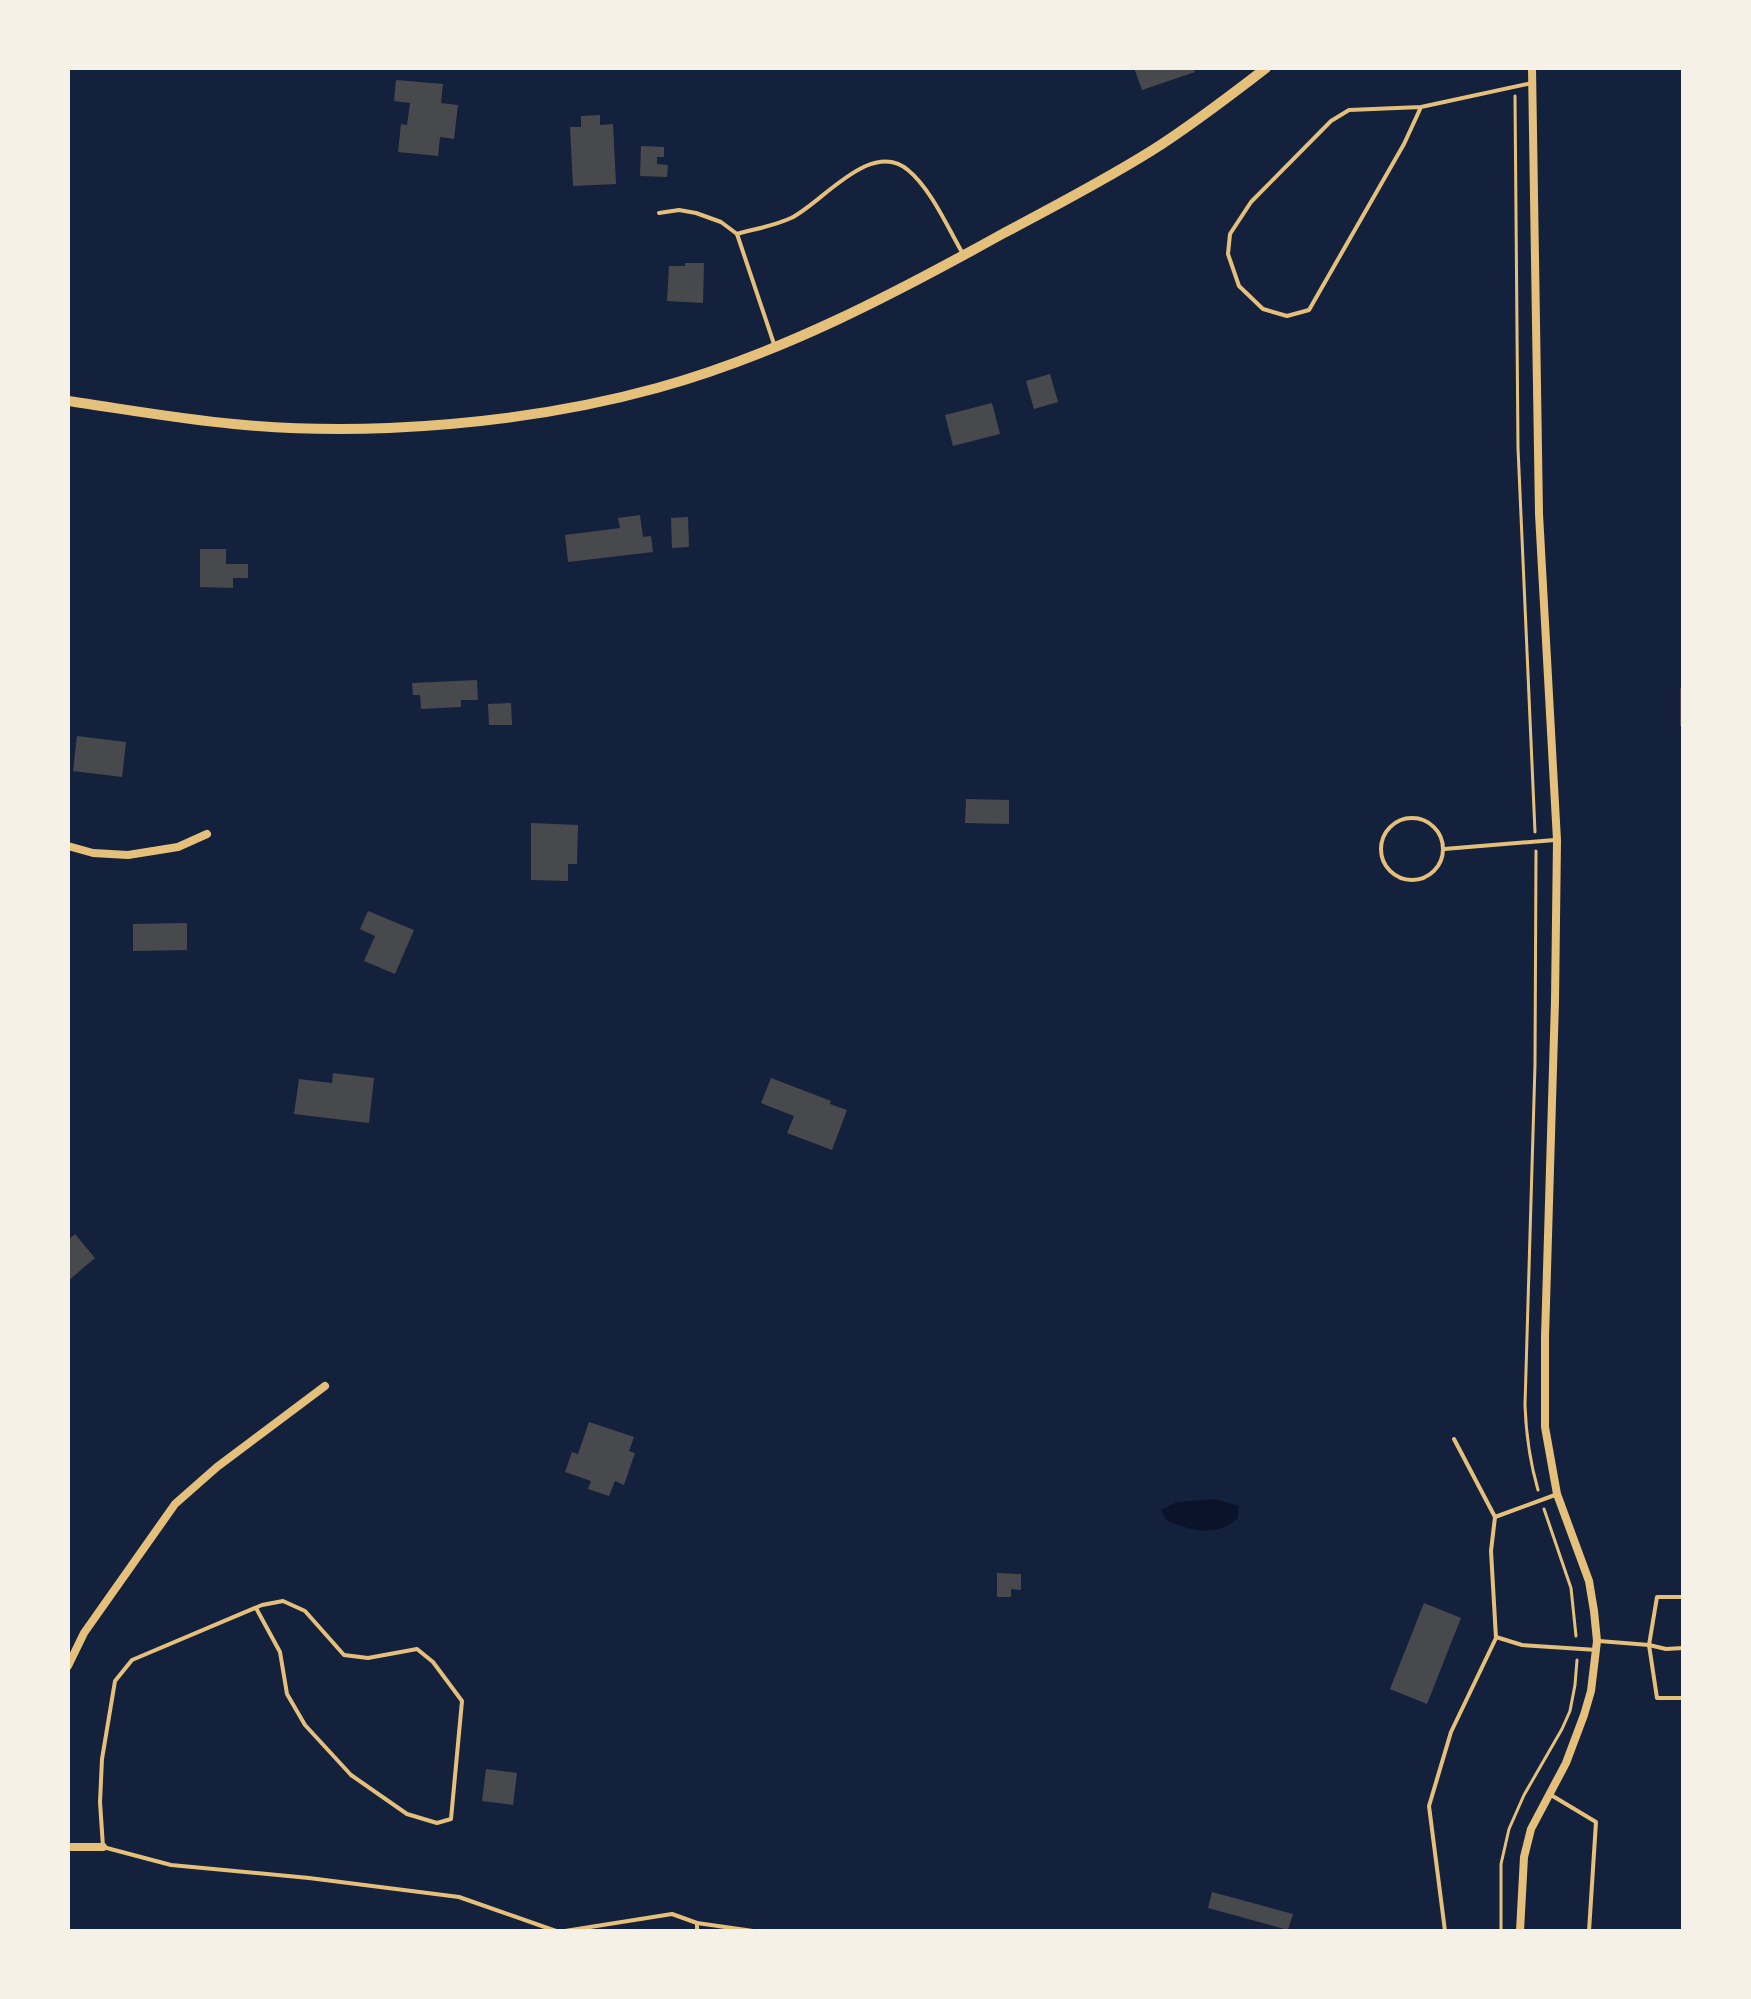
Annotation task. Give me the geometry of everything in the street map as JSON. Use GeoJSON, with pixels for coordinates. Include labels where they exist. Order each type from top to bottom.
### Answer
{"type":"FeatureCollection","features":[{"type":"Feature","properties":{"kind":"street"},"geometry":{"type":"LineString","coordinates":[[68,401],[233,424],[285,428],[387,428],[528,415],[656,388],[775,347],[906,287],[1151,151],[1207,114],[1266,68]]}},
{"type":"Feature","properties":{"kind":"street"},"geometry":{"type":"LineString","coordinates":[[1520,1931],[1524,1857],[1531,1829],[1566,1763],[1584,1715],[1591,1691],[1597,1645],[1589,1581],[1557,1494],[1545,1427],[1557,840],[1539,514],[1532,68]]}},
{"type":"Feature","properties":{"kind":"street"},"geometry":{"type":"LineString","coordinates":[[68,846],[93,853],[128,855],[178,847],[207,834]]}},
{"type":"Feature","properties":{"kind":"street"},"geometry":{"type":"LineString","coordinates":[[68,1666],[84,1633],[175,1504],[217,1467],[325,1386]]}},
{"type":"Feature","properties":{"kind":"street"},"geometry":{"type":"LineString","coordinates":[[68,1847],[103,1847]]}},
{"type":"Feature","properties":{"kind":"lane"},"geometry":{"type":"LineString","coordinates":[[1421,107],[1404,144],[1309,310],[1287,316],[1263,309],[1239,286],[1228,254],[1230,234],[1251,202],[1331,121],[1349,110],[1421,107],[1532,83]]}},
{"type":"Feature","properties":{"kind":"lane"},"geometry":{"type":"LineString","coordinates":[[737,234],[791,218],[851,174],[873,164],[893,162],[911,172],[927,193],[964,256]]}},
{"type":"Feature","properties":{"kind":"lane"},"geometry":{"type":"LineString","coordinates":[[659,213],[679,210],[696,213],[721,222],[737,234],[775,347]]}},
{"type":"Feature","properties":{"kind":"lane"},"geometry":{"type":"LineString","coordinates":[[1406,818],[1416,818],[1425,820],[1438,832],[1443,849],[1434,871],[1417,880],[1406,880],[1388,869],[1382,860],[1381,849],[1388,829],[1406,818]]}},
{"type":"Feature","properties":{"kind":"lane"},"geometry":{"type":"LineString","coordinates":[[1443,849],[1557,840]]}},
{"type":"Feature","properties":{"kind":"lane"},"geometry":{"type":"LineString","coordinates":[[1445,1931],[1429,1806],[1451,1732],[1496,1637],[1491,1551],[1495,1517],[1454,1439]]}},
{"type":"Feature","properties":{"kind":"lane"},"geometry":{"type":"LineString","coordinates":[[1495,1517],[1557,1494]]}},
{"type":"Feature","properties":{"kind":"lane"},"geometry":{"type":"LineString","coordinates":[[1683,1597],[1657,1597],[1649,1645],[1657,1698],[1683,1698]]}},
{"type":"Feature","properties":{"kind":"lane"},"geometry":{"type":"LineString","coordinates":[[256,1608],[280,1652],[287,1694],[305,1725],[351,1775],[407,1814],[437,1823],[451,1819],[462,1701],[433,1662],[417,1649],[368,1658],[344,1655],[305,1611],[283,1601],[256,1608],[132,1660],[115,1681],[102,1759],[100,1802],[103,1847],[171,1865],[459,1897],[556,1931]]}},
{"type":"Feature","properties":{"kind":"lane"},"geometry":{"type":"LineString","coordinates":[[1496,1637],[1522,1645],[1683,1648]]}},
{"type":"Feature","properties":{"kind":"lane"},"geometry":{"type":"LineString","coordinates":[[1549,1794],[1596,1822],[1589,1931]]}},
{"type":"Feature","properties":{"kind":"lane"},"geometry":{"type":"LineString","coordinates":[[565,1931],[672,1914],[697,1923],[753,1931]]}},
{"type":"Feature","properties":{"kind":"lane"},"geometry":{"type":"LineString","coordinates":[[697,1923],[697,1931]]}},
{"type":"Feature","properties":{"kind":"path"},"geometry":{"type":"LineString","coordinates":[[1501,1931],[1501,1864],[1509,1829],[1570,1711],[1577,1648],[1571,1588],[1540,1500],[1526,1435],[1535,1065],[1536,842],[1518,448],[1514,86]]}},
{"type":"Feature","properties":{"kind":"water"},"geometry":{"type":"Polygon","coordinates":[[[1215,1499],[1239,1506],[1238,1518],[1221,1528],[1203,1531],[1166,1520],[1161,1510],[1177,1502],[1215,1499]]]}},
{"type":"Feature","properties":{"kind":"building"},"geometry":{"type":"Polygon","coordinates":[[[1134,68],[1193,68],[1195,72],[1142,90],[1134,68]]]}},
{"type":"Feature","properties":{"kind":"building"},"geometry":{"type":"Polygon","coordinates":[[[396,80],[443,84],[441,103],[458,105],[454,139],[440,137],[438,156],[398,152],[401,124],[407,125],[410,103],[394,101],[396,80]]]}},
{"type":"Feature","properties":{"kind":"building"},"geometry":{"type":"Polygon","coordinates":[[[600,115],[600,125],[613,124],[616,184],[573,186],[570,127],[581,127],[581,116],[600,115]]]}},
{"type":"Feature","properties":{"kind":"building"},"geometry":{"type":"Polygon","coordinates":[[[641,146],[664,147],[664,157],[657,157],[657,164],[668,165],[667,177],[640,176],[641,146]]]}},
{"type":"Feature","properties":{"kind":"building"},"geometry":{"type":"Polygon","coordinates":[[[685,263],[704,263],[703,303],[667,301],[669,266],[685,266],[685,263]]]}},
{"type":"Feature","properties":{"kind":"building"},"geometry":{"type":"Polygon","coordinates":[[[1050,374],[1058,402],[1034,409],[1026,381],[1050,374]]]}},
{"type":"Feature","properties":{"kind":"building"},"geometry":{"type":"Polygon","coordinates":[[[992,403],[1000,434],[953,446],[945,415],[992,403]]]}},
{"type":"Feature","properties":{"kind":"building"},"geometry":{"type":"Polygon","coordinates":[[[640,515],[643,537],[651,536],[653,552],[568,562],[565,535],[620,528],[618,518],[640,515]]]}},
{"type":"Feature","properties":{"kind":"building"},"geometry":{"type":"Polygon","coordinates":[[[688,517],[689,547],[672,548],[671,518],[688,517]]]}},
{"type":"Feature","properties":{"kind":"building"},"geometry":{"type":"Polygon","coordinates":[[[200,549],[226,549],[226,564],[248,564],[248,578],[233,578],[233,588],[200,587],[200,549]]]}},
{"type":"Feature","properties":{"kind":"building"},"geometry":{"type":"Polygon","coordinates":[[[477,680],[478,700],[461,700],[461,707],[421,709],[420,695],[413,695],[412,683],[477,680]]]}},
{"type":"Feature","properties":{"kind":"building"},"geometry":{"type":"Polygon","coordinates":[[[1680,688],[1683,688],[1683,726],[1680,726],[1680,688]]]}},
{"type":"Feature","properties":{"kind":"building"},"geometry":{"type":"Polygon","coordinates":[[[511,703],[512,725],[489,725],[488,704],[511,703]]]}},
{"type":"Feature","properties":{"kind":"building"},"geometry":{"type":"Polygon","coordinates":[[[77,736],[126,742],[122,777],[73,771],[77,736]]]}},
{"type":"Feature","properties":{"kind":"building"},"geometry":{"type":"Polygon","coordinates":[[[966,799],[1009,800],[1009,824],[965,823],[966,799]]]}},
{"type":"Feature","properties":{"kind":"building"},"geometry":{"type":"Polygon","coordinates":[[[531,823],[578,825],[577,864],[568,864],[568,881],[531,880],[531,823]]]}},
{"type":"Feature","properties":{"kind":"building"},"geometry":{"type":"Polygon","coordinates":[[[368,911],[414,930],[395,974],[364,961],[375,936],[360,929],[368,911]]]}},
{"type":"Feature","properties":{"kind":"building"},"geometry":{"type":"Polygon","coordinates":[[[187,923],[187,950],[133,951],[133,924],[187,923]]]}},
{"type":"Feature","properties":{"kind":"building"},"geometry":{"type":"Polygon","coordinates":[[[333,1073],[374,1078],[369,1123],[294,1114],[299,1079],[332,1083],[333,1073]]]}},
{"type":"Feature","properties":{"kind":"building"},"geometry":{"type":"Polygon","coordinates":[[[771,1078],[847,1110],[832,1150],[787,1133],[794,1116],[761,1103],[771,1078]]]}},
{"type":"Feature","properties":{"kind":"building"},"geometry":{"type":"Polygon","coordinates":[[[75,1234],[95,1258],[68,1281],[68,1240],[75,1234]]]}},
{"type":"Feature","properties":{"kind":"building"},"geometry":{"type":"Polygon","coordinates":[[[589,1422],[634,1437],[629,1451],[635,1453],[624,1485],[615,1481],[609,1496],[588,1489],[591,1481],[565,1472],[572,1452],[578,1454],[589,1422]]]}},
{"type":"Feature","properties":{"kind":"building"},"geometry":{"type":"Polygon","coordinates":[[[997,1573],[1021,1574],[1021,1590],[1011,1589],[1011,1597],[997,1597],[997,1573]]]}},
{"type":"Feature","properties":{"kind":"building"},"geometry":{"type":"Polygon","coordinates":[[[1424,1603],[1461,1618],[1427,1704],[1390,1689],[1424,1603]]]}},
{"type":"Feature","properties":{"kind":"building"},"geometry":{"type":"Polygon","coordinates":[[[486,1769],[517,1773],[513,1805],[482,1801],[486,1769]]]}},
{"type":"Feature","properties":{"kind":"building"},"geometry":{"type":"Polygon","coordinates":[[[1212,1892],[1293,1914],[1288,1930],[1208,1908],[1212,1892]]]}}]}
